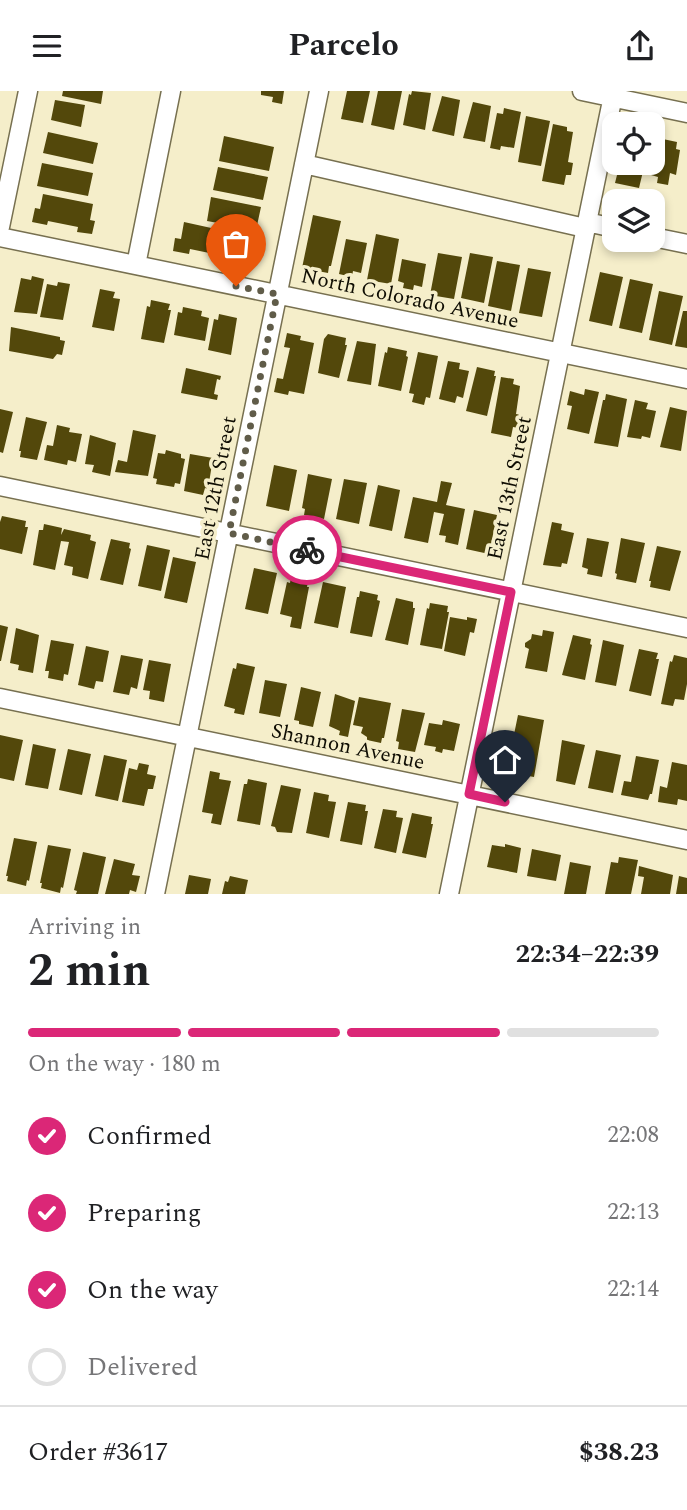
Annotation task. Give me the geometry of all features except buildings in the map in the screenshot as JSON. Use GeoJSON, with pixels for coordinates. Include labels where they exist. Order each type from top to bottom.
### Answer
{"type":"FeatureCollection","features":[{"type":"Feature","properties":{"kind":"street"},"geometry":{"type":"LineString","coordinates":[[0,227],[28,91]]}},
{"type":"Feature","properties":{"kind":"street"},"geometry":{"type":"LineString","coordinates":[[136,265],[171,91]]}},
{"type":"Feature","properties":{"kind":"street","name":"East 12th Street"},"geometry":{"type":"LineString","coordinates":[[155,894],[318,91]]}},
{"type":"Feature","properties":{"kind":"street"},"geometry":{"type":"LineString","coordinates":[[582,91],[613,94],[687,113]]}},
{"type":"Feature","properties":{"kind":"street","name":"East 13th Street"},"geometry":{"type":"LineString","coordinates":[[449,894],[613,94]]}},
{"type":"Feature","properties":{"kind":"street"},"geometry":{"type":"LineString","coordinates":[[304,164],[602,227]]}},
{"type":"Feature","properties":{"kind":"street","name":"North Colorado Avenue"},"geometry":{"type":"LineString","coordinates":[[0,237],[687,379]]}},
{"type":"Feature","properties":{"kind":"street"},"geometry":{"type":"LineString","coordinates":[[665,239],[687,244]]}},
{"type":"Feature","properties":{"kind":"street"},"geometry":{"type":"LineString","coordinates":[[0,486],[687,628]]}},
{"type":"Feature","properties":{"kind":"street","name":"Shannon Avenue"},"geometry":{"type":"LineString","coordinates":[[0,698],[687,840]]}},
{"type":"Feature","properties":{"kind":"way so far"},"geometry":{"type":"LineString","coordinates":[[236,286],[277,294],[229,533],[307,550]]}},
{"type":"Feature","properties":{"kind":"route"},"geometry":{"type":"LineString","coordinates":[[307,550],[511,592],[469,794],[505,802]]}}]}
